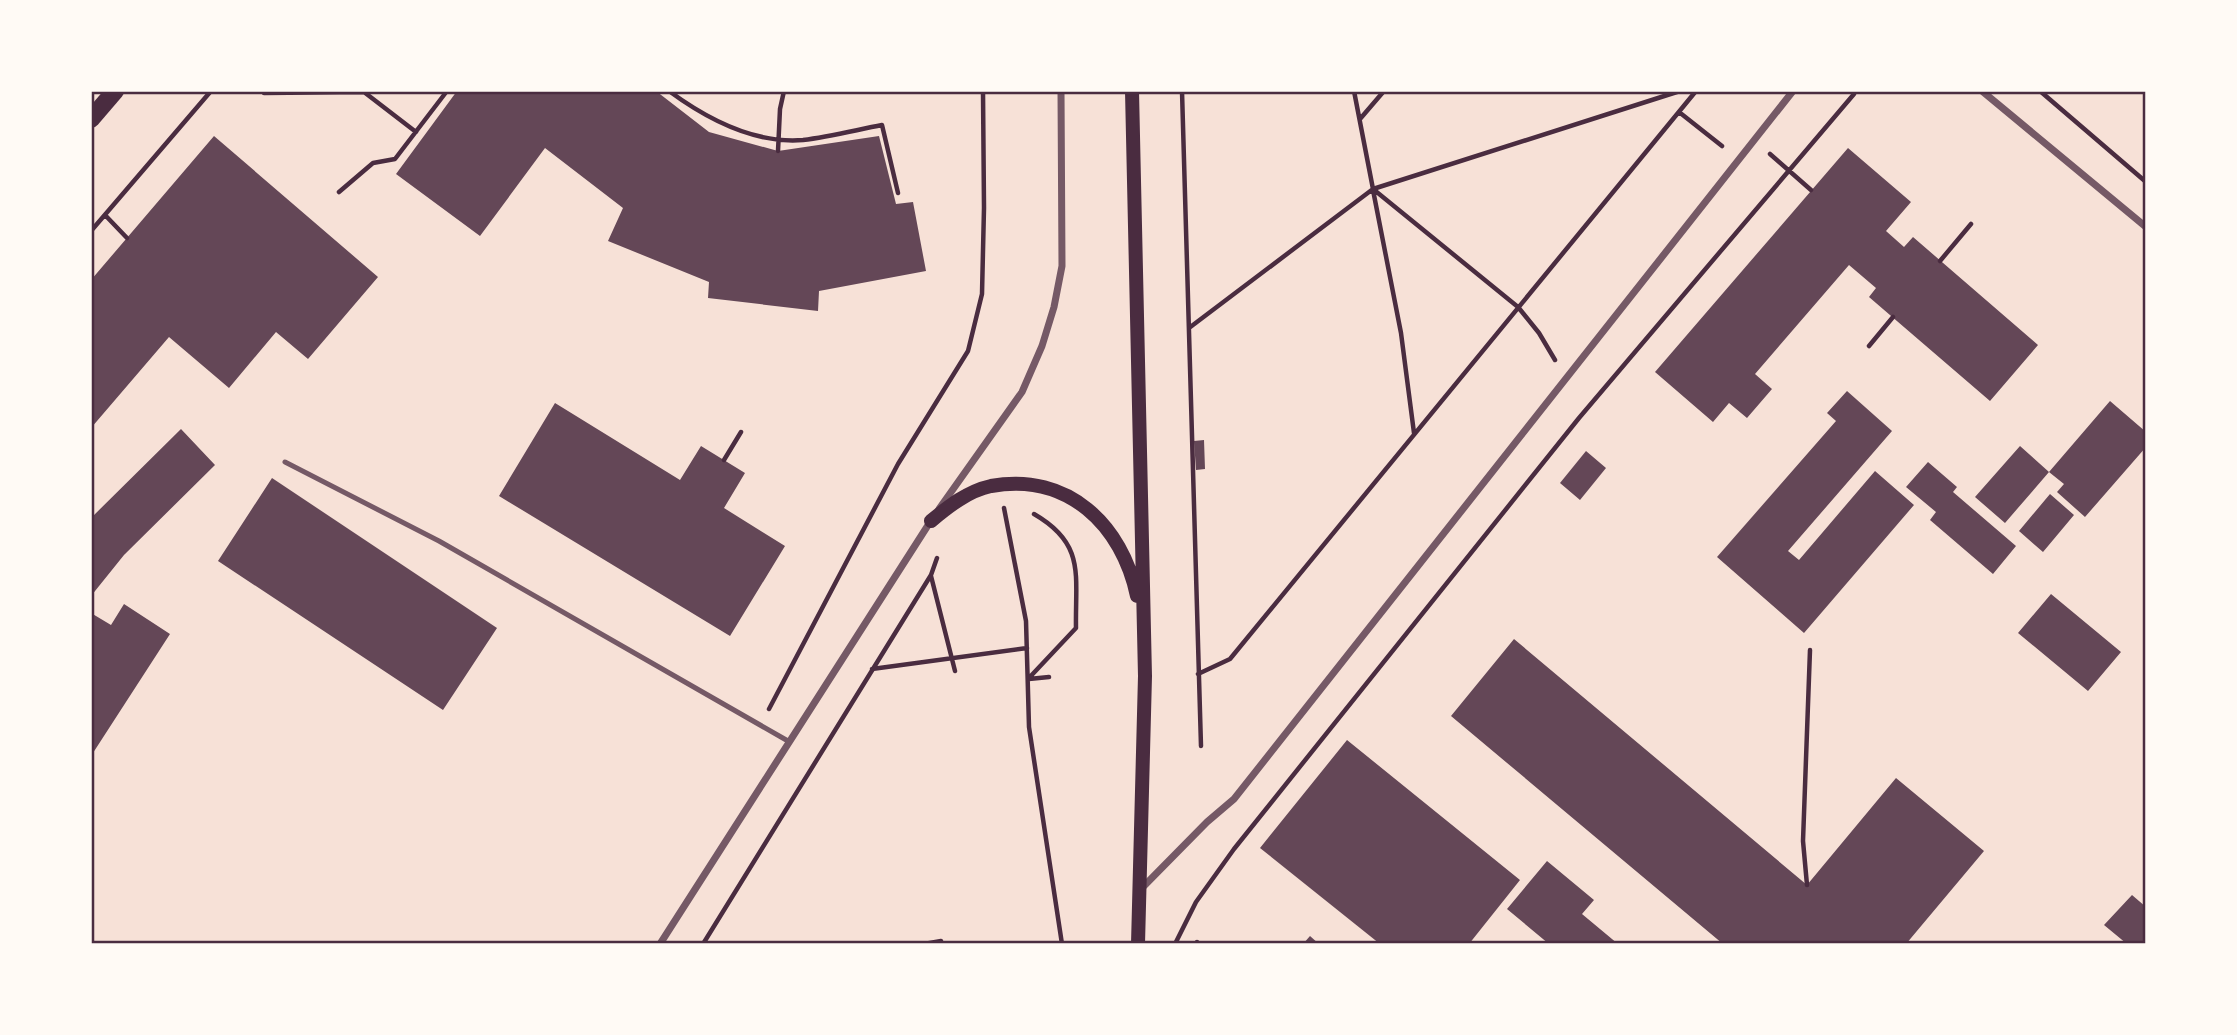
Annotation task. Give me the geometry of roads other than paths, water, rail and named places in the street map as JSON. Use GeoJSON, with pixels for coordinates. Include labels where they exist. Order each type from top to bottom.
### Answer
{"type":"FeatureCollection","features":[{"type":"Feature","properties":{"kind":"main road"},"geometry":{"type":"LineString","coordinates":[[91,119],[115,91]]}},
{"type":"Feature","properties":{"kind":"main road"},"geometry":{"type":"LineString","coordinates":[[1132,91],[1145,676],[1138,944]]}},
{"type":"Feature","properties":{"kind":"main road"},"geometry":{"type":"LineString","coordinates":[[931,520],[958,499],[990,486],[1023,484],[1056,491],[1087,507],[1111,531],[1127,561],[1143,625]]}},
{"type":"Feature","properties":{"kind":"street"},"geometry":{"type":"LineString","coordinates":[[660,944],[931,520],[1022,391],[1042,346],[1054,307],[1062,266],[1060,91]]}},
{"type":"Feature","properties":{"kind":"street"},"geometry":{"type":"LineString","coordinates":[[1138,892],[1207,822],[1234,799],[1793,91]]}},
{"type":"Feature","properties":{"kind":"street"},"geometry":{"type":"LineString","coordinates":[[1982,91],[2146,227]]}},
{"type":"Feature","properties":{"kind":"lane"},"geometry":{"type":"LineString","coordinates":[[285,462],[439,541],[788,741]]}}]}
